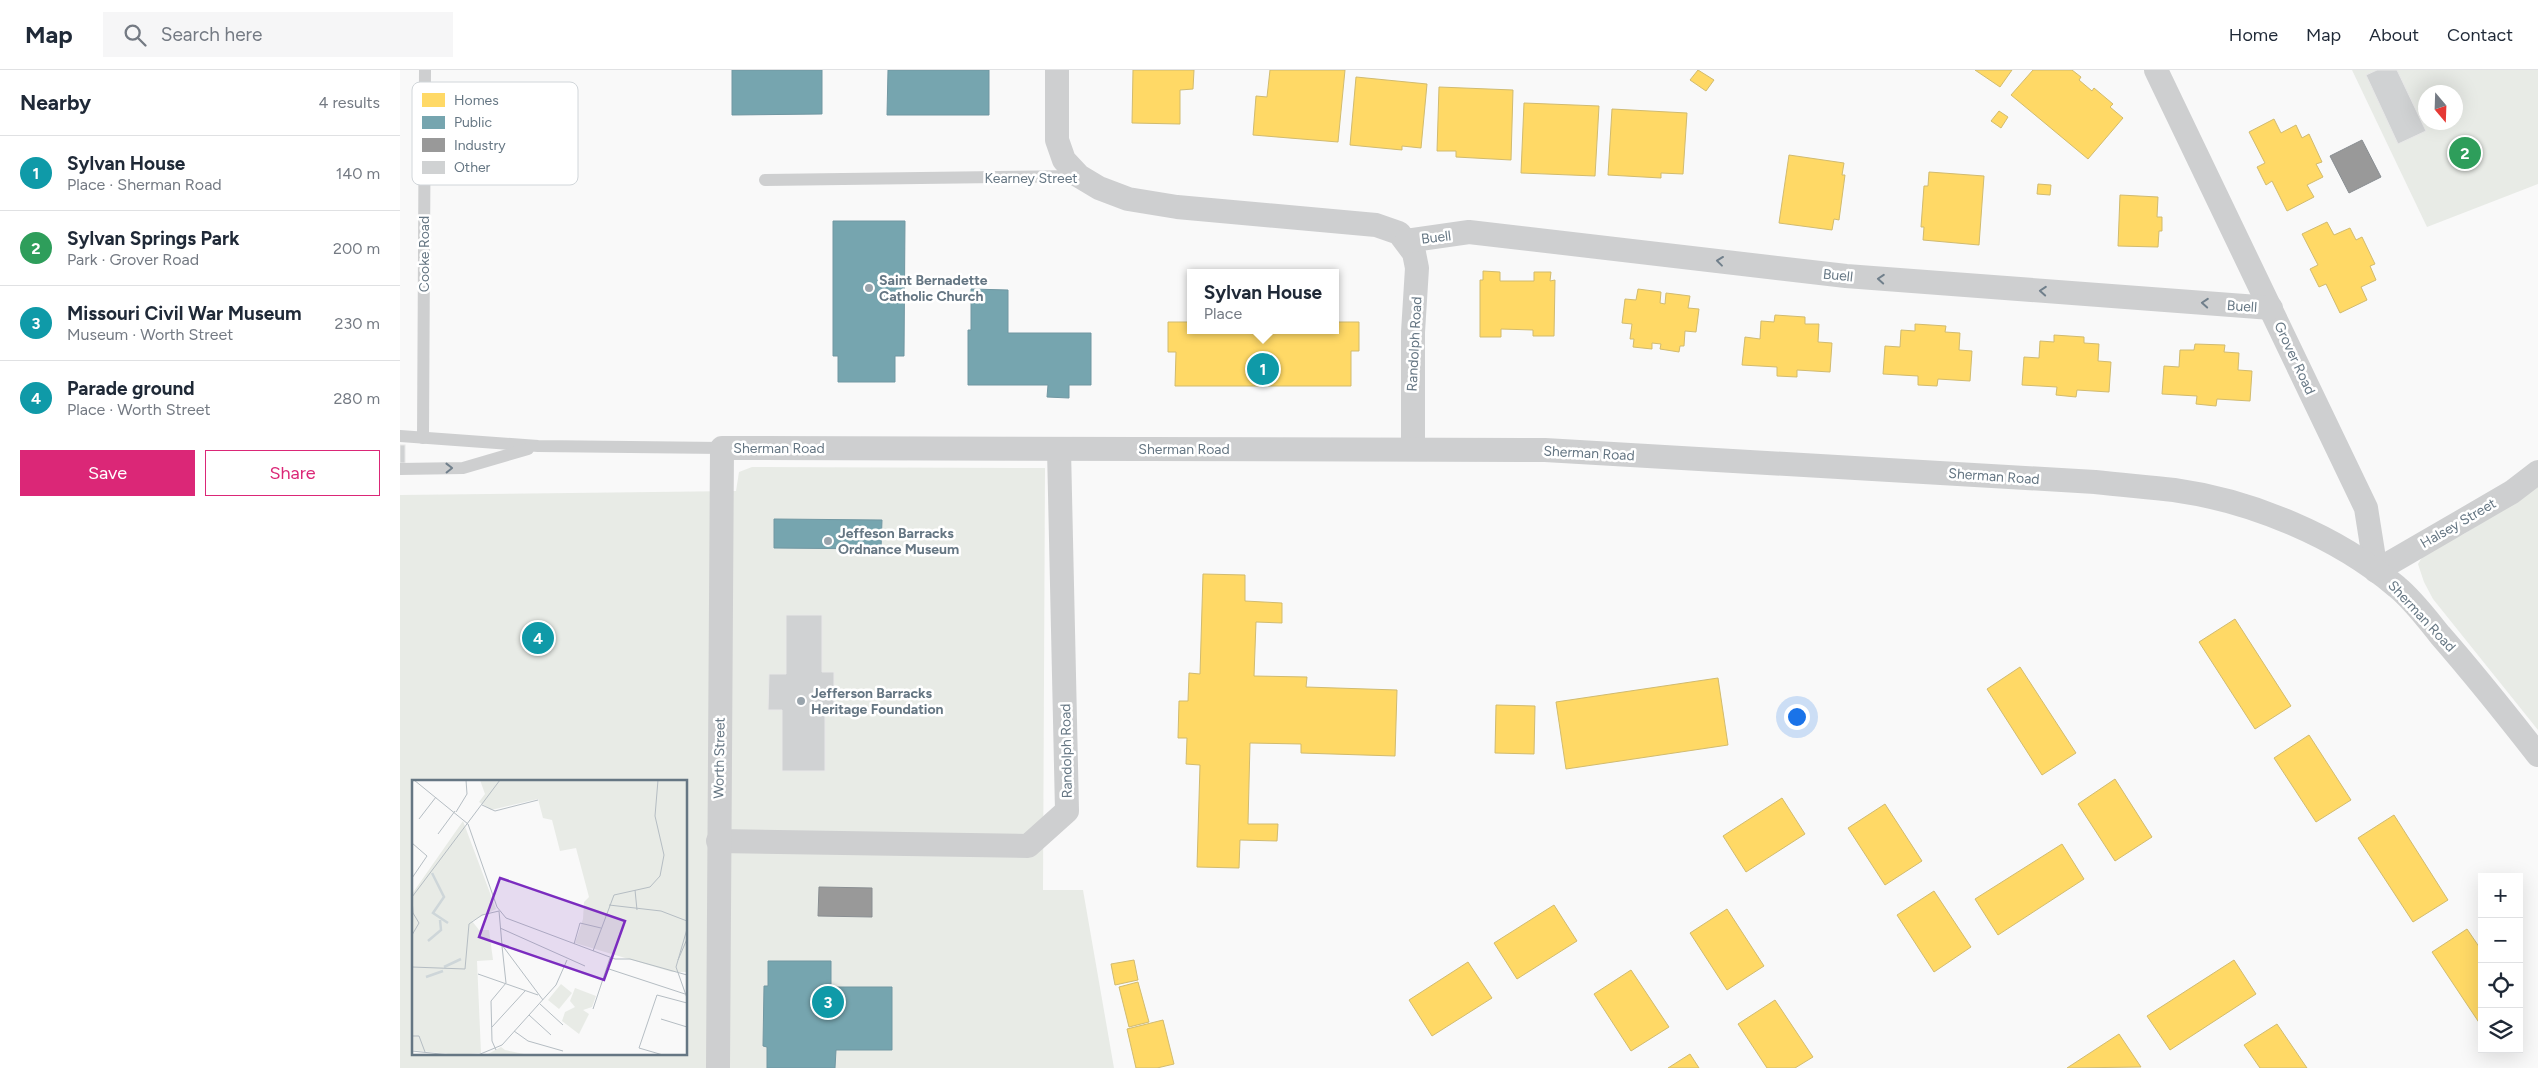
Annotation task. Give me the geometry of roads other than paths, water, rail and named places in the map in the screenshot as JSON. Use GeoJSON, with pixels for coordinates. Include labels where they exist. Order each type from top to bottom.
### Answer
{"type":"FeatureCollection","features":[{"type":"Feature","properties":{"kind":"street"},"geometry":{"type":"LineString","coordinates":[[1057,70],[1057,140],[1064,160],[1079,176]]}},
{"type":"Feature","properties":{"kind":"street","name":"Grover Road"},"geometry":{"type":"LineString","coordinates":[[2156,70],[2366,508],[2376,571]]}},
{"type":"Feature","properties":{"kind":"street","name":"Kearney Street"},"geometry":{"type":"LineString","coordinates":[[1079,176],[1099,188],[1128,198],[1177,206],[1376,225],[1399,233],[1406,240]]}},
{"type":"Feature","properties":{"kind":"street","name":"Buell"},"geometry":{"type":"LineString","coordinates":[[1406,240],[1469,232],[1846,276],[2271,308]]}},
{"type":"Feature","properties":{"kind":"street","name":"Randolph Road"},"geometry":{"type":"LineString","coordinates":[[1406,240],[1414,253],[1418,268],[1412,332],[1413,450]]}},
{"type":"Feature","properties":{"kind":"street","name":"Sherman Road"},"geometry":{"type":"LineString","coordinates":[[722,448],[1564,451],[2095,482],[2175,490],[2232,502],[2271,516],[2349,553],[2376,571],[2398,588],[2430,622],[2538,755]]}},
{"type":"Feature","properties":{"kind":"street","name":"Worth Street"},"geometry":{"type":"LineString","coordinates":[[718,1068],[722,448]]}},
{"type":"Feature","properties":{"kind":"street","name":"Randolph Road"},"geometry":{"type":"LineString","coordinates":[[718,841],[1028,846],[1067,811],[1059,449]]}},
{"type":"Feature","properties":{"kind":"street","name":"Halsey Street"},"geometry":{"type":"LineString","coordinates":[[2376,571],[2512,492],[2538,472]]}},
{"type":"Feature","properties":{"kind":"lane","name":"Kearney Street"},"geometry":{"type":"LineString","coordinates":[[765,180],[1079,176]]}},
{"type":"Feature","properties":{"kind":"lane","name":"Cooke Road"},"geometry":{"type":"LineString","coordinates":[[423,438],[424,185]]}},
{"type":"Feature","properties":{"kind":"lane"},"geometry":{"type":"LineString","coordinates":[[400,436],[538,446]]}},
{"type":"Feature","properties":{"kind":"lane"},"geometry":{"type":"LineString","coordinates":[[400,469],[463,468],[538,446]]}},
{"type":"Feature","properties":{"kind":"lane","name":"Sherman Road"},"geometry":{"type":"LineString","coordinates":[[538,446],[722,448]]}},
{"type":"Feature","properties":{"kind":"place","name":"Sylvan Springs Park"},"geometry":{"type":"Point","coordinates":[2465,153]}},
{"type":"Feature","properties":{"kind":"place","name":"Saint Bernadette Catholic Church"},"geometry":{"type":"Point","coordinates":[869,288]}},
{"type":"Feature","properties":{"kind":"place","name":"Sylvan House"},"geometry":{"type":"Point","coordinates":[1263,369]}},
{"type":"Feature","properties":{"kind":"place","name":"Jeffeson Barracks Ordnance Museum"},"geometry":{"type":"Point","coordinates":[828,541]}},
{"type":"Feature","properties":{"kind":"place","name":"Parade ground"},"geometry":{"type":"Point","coordinates":[538,638]}},
{"type":"Feature","properties":{"kind":"place","name":"Jefferson Barracks Heritage Foundation"},"geometry":{"type":"Point","coordinates":[801,701]}},
{"type":"Feature","properties":{"kind":"place","name":"Missouri Civil War Museum"},"geometry":{"type":"Point","coordinates":[828,1002]}}]}
